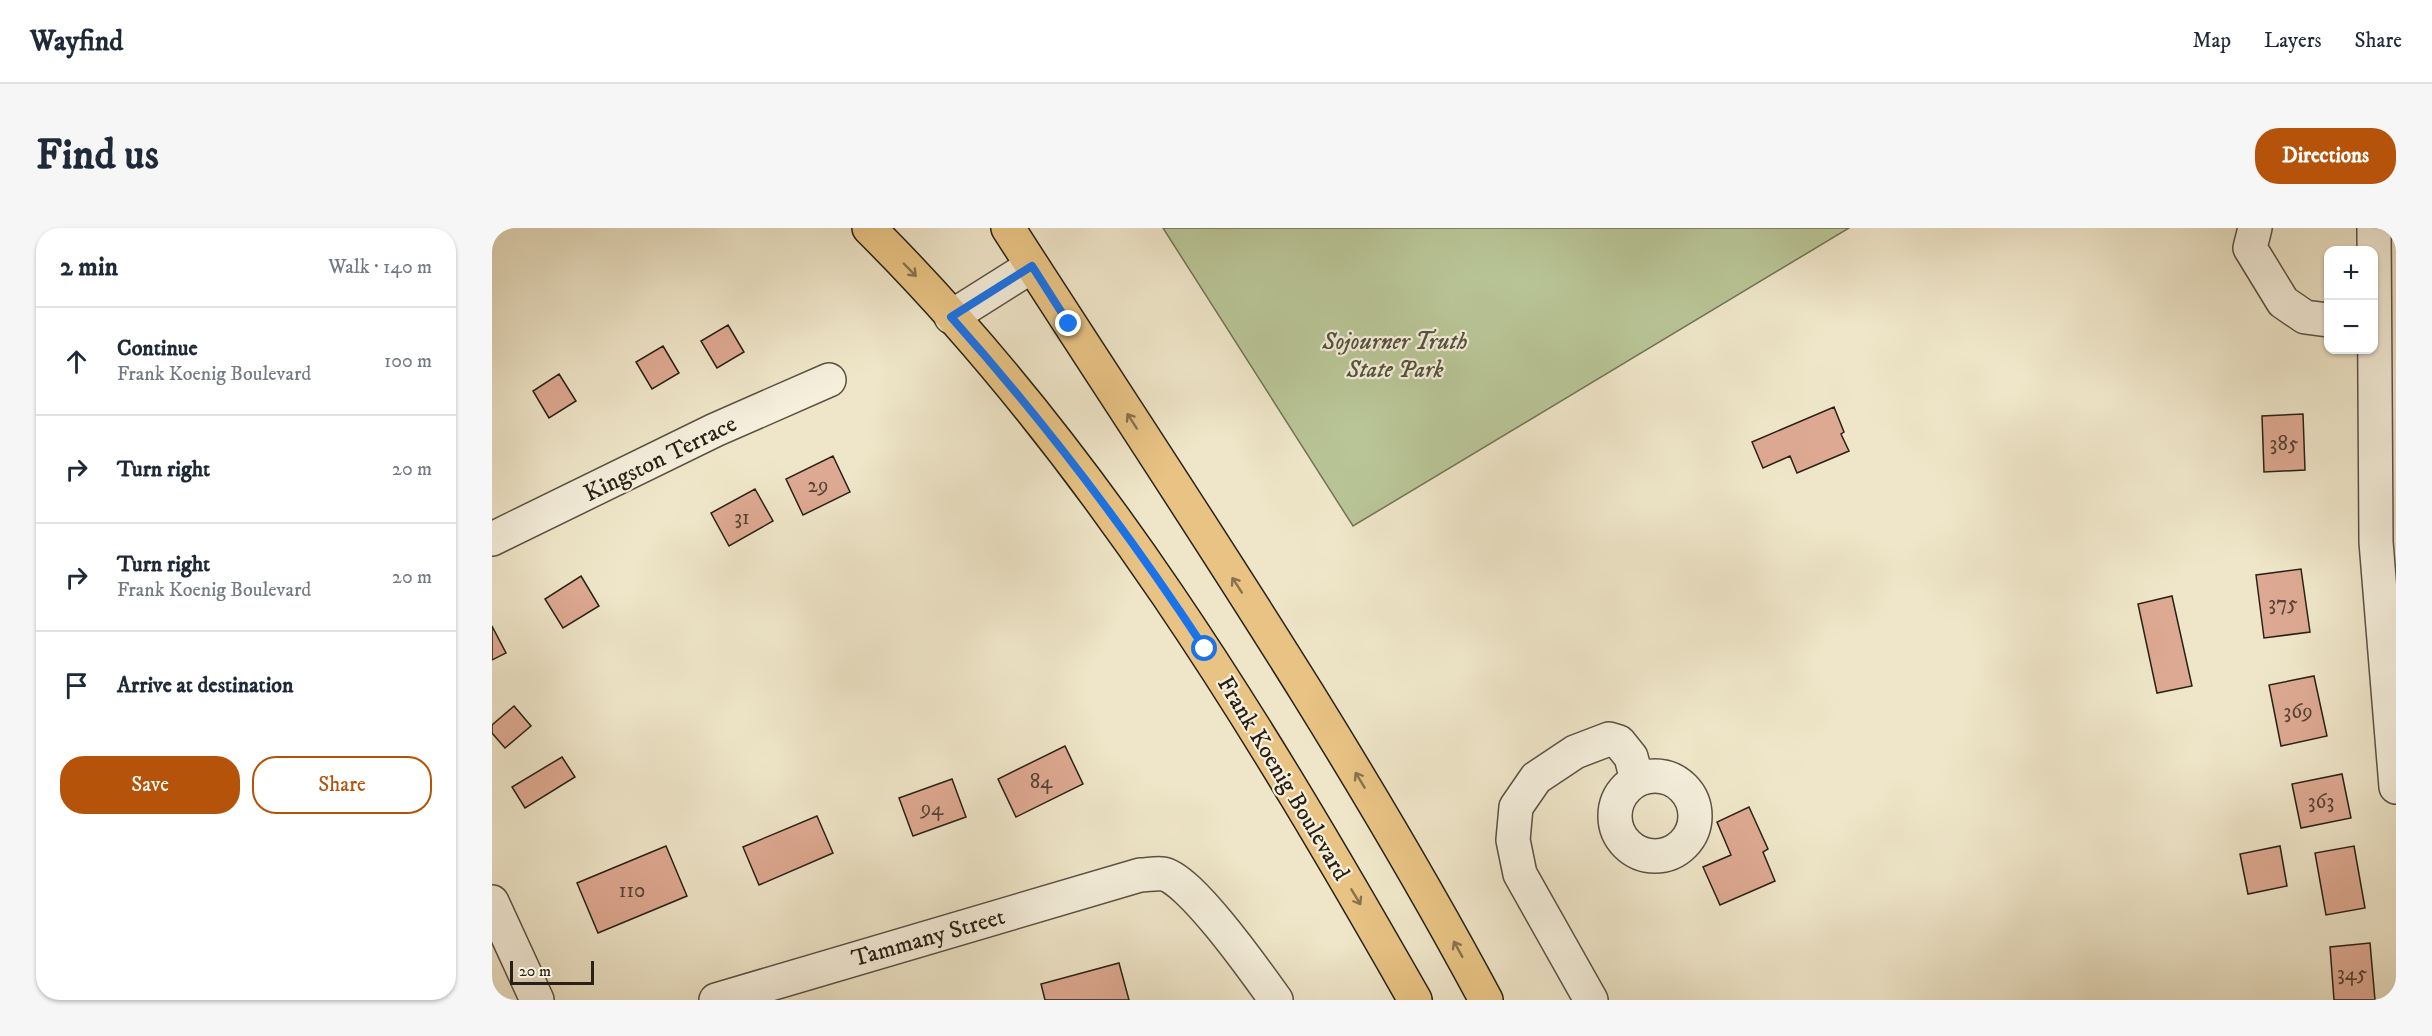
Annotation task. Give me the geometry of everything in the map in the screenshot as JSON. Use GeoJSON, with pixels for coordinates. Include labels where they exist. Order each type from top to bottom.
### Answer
{"type":"FeatureCollection","features":[{"type":"Feature","properties":{"kind":"main road","name":"Frank Koenig Boulevard"},"geometry":{"type":"LineString","coordinates":[[869,228],[951,317],[1067,457],[1168,593],[1269,750],[1415,1000]]}},
{"type":"Feature","properties":{"kind":"main road"},"geometry":{"type":"LineString","coordinates":[[1008,228],[1315,707],[1419,881],[1486,1000]]}},
{"type":"Feature","properties":{"kind":"street"},"geometry":{"type":"LineString","coordinates":[[2255,228],[2250,249],[2283,302],[2305,317],[2324,319]]}},
{"type":"Feature","properties":{"kind":"street"},"geometry":{"type":"LineString","coordinates":[[2374,228],[2374,300]]}},
{"type":"Feature","properties":{"kind":"street"},"geometry":{"type":"LineString","coordinates":[[951,317],[1032,266]]}},
{"type":"Feature","properties":{"kind":"street"},"geometry":{"type":"LineString","coordinates":[[2374,354],[2376,542],[2396,787]]}},
{"type":"Feature","properties":{"kind":"street","name":"Kingston Terrace"},"geometry":{"type":"LineString","coordinates":[[492,539],[715,430],[829,380]]}},
{"type":"Feature","properties":{"kind":"street"},"geometry":{"type":"LineString","coordinates":[[1592,1000],[1520,874],[1513,840],[1516,807],[1536,778],[1575,752],[1609,740],[1619,742],[1631,757],[1637,780]]}},
{"type":"Feature","properties":{"kind":"street","name":"Tammany Street"},"geometry":{"type":"LineString","coordinates":[[716,1000],[1140,875],[1165,874],[1187,890],[1221,926],[1276,1000]]}},
{"type":"Feature","properties":{"kind":"street"},"geometry":{"type":"LineString","coordinates":[[492,902],[537,1000]]}},
{"type":"Feature","properties":{"kind":"green space","name":"Sojourner Truth State Park"},"geometry":{"type":"Polygon","coordinates":[[[1163,228],[1849,228],[1353,526],[1163,228]]]}},
{"type":"Feature","properties":{"kind":"building"},"geometry":{"type":"Polygon","coordinates":[[[728,325],[744,352],[717,368],[701,341],[728,325]]]}},
{"type":"Feature","properties":{"kind":"building"},"geometry":{"type":"Polygon","coordinates":[[[663,346],[679,373],[652,389],[636,362],[663,346]]]}},
{"type":"Feature","properties":{"kind":"building"},"geometry":{"type":"Polygon","coordinates":[[[559,374],[576,401],[549,418],[533,391],[559,374]]]}},
{"type":"Feature","properties":{"kind":"building"},"geometry":{"type":"Polygon","coordinates":[[[1834,407],[1844,432],[1841,434],[1849,451],[1797,473],[1790,456],[1763,468],[1752,442],[1834,407]]]}},
{"type":"Feature","properties":{"kind":"building"},"geometry":{"type":"Polygon","coordinates":[[[2303,414],[2305,470],[2264,472],[2262,416],[2303,414]]]}},
{"type":"Feature","properties":{"kind":"building"},"geometry":{"type":"Polygon","coordinates":[[[833,456],[850,492],[803,515],[786,479],[833,456]]]}},
{"type":"Feature","properties":{"kind":"building"},"geometry":{"type":"Polygon","coordinates":[[[755,489],[773,521],[729,546],[711,513],[755,489]]]}},
{"type":"Feature","properties":{"kind":"building"},"geometry":{"type":"Polygon","coordinates":[[[2301,569],[2310,632],[2264,638],[2256,575],[2301,569]]]}},
{"type":"Feature","properties":{"kind":"building"},"geometry":{"type":"Polygon","coordinates":[[[581,576],[599,606],[563,628],[545,599],[581,576]]]}},
{"type":"Feature","properties":{"kind":"building"},"geometry":{"type":"Polygon","coordinates":[[[2172,596],[2192,686],[2157,693],[2138,604],[2172,596]]]}},
{"type":"Feature","properties":{"kind":"building"},"geometry":{"type":"Polygon","coordinates":[[[492,626],[506,653],[492,660],[492,626]]]}},
{"type":"Feature","properties":{"kind":"building"},"geometry":{"type":"Polygon","coordinates":[[[2314,676],[2327,736],[2281,746],[2269,685],[2314,676]]]}},
{"type":"Feature","properties":{"kind":"building"},"geometry":{"type":"Polygon","coordinates":[[[514,706],[531,726],[505,748],[492,733],[492,725],[514,706]]]}},
{"type":"Feature","properties":{"kind":"building"},"geometry":{"type":"Polygon","coordinates":[[[1065,746],[1083,784],[1016,817],[998,779],[1065,746]]]}},
{"type":"Feature","properties":{"kind":"building"},"geometry":{"type":"Polygon","coordinates":[[[562,757],[575,777],[525,808],[512,787],[562,757]]]}},
{"type":"Feature","properties":{"kind":"building"},"geometry":{"type":"Polygon","coordinates":[[[2342,774],[2351,818],[2301,828],[2292,784],[2342,774]]]}},
{"type":"Feature","properties":{"kind":"building"},"geometry":{"type":"Polygon","coordinates":[[[952,779],[966,817],[913,836],[899,798],[952,779]]]}},
{"type":"Feature","properties":{"kind":"building"},"geometry":{"type":"Polygon","coordinates":[[[1749,807],[1768,849],[1763,852],[1775,881],[1720,905],[1703,867],[1731,855],[1717,822],[1749,807]]]}},
{"type":"Feature","properties":{"kind":"building"},"geometry":{"type":"Polygon","coordinates":[[[817,816],[833,853],[759,885],[743,847],[817,816]]]}},
{"type":"Feature","properties":{"kind":"building"},"geometry":{"type":"Polygon","coordinates":[[[666,846],[687,896],[598,933],[577,883],[666,846]]]}},
{"type":"Feature","properties":{"kind":"building"},"geometry":{"type":"Polygon","coordinates":[[[2280,846],[2287,886],[2248,894],[2240,854],[2280,846]]]}},
{"type":"Feature","properties":{"kind":"building"},"geometry":{"type":"Polygon","coordinates":[[[2354,846],[2365,908],[2326,915],[2315,853],[2354,846]]]}},
{"type":"Feature","properties":{"kind":"building"},"geometry":{"type":"Polygon","coordinates":[[[2370,943],[2375,1000],[2334,1000],[2330,947],[2370,943]]]}},
{"type":"Feature","properties":{"kind":"building"},"geometry":{"type":"Polygon","coordinates":[[[1119,963],[1129,1000],[1045,1000],[1041,984],[1119,963]]]}},
{"type":"Feature","properties":{"kind":"route"},"geometry":{"type":"LineString","coordinates":[[1069,324],[1032,266],[951,317],[1022,400],[1117,521],[1205,649]]}}]}
